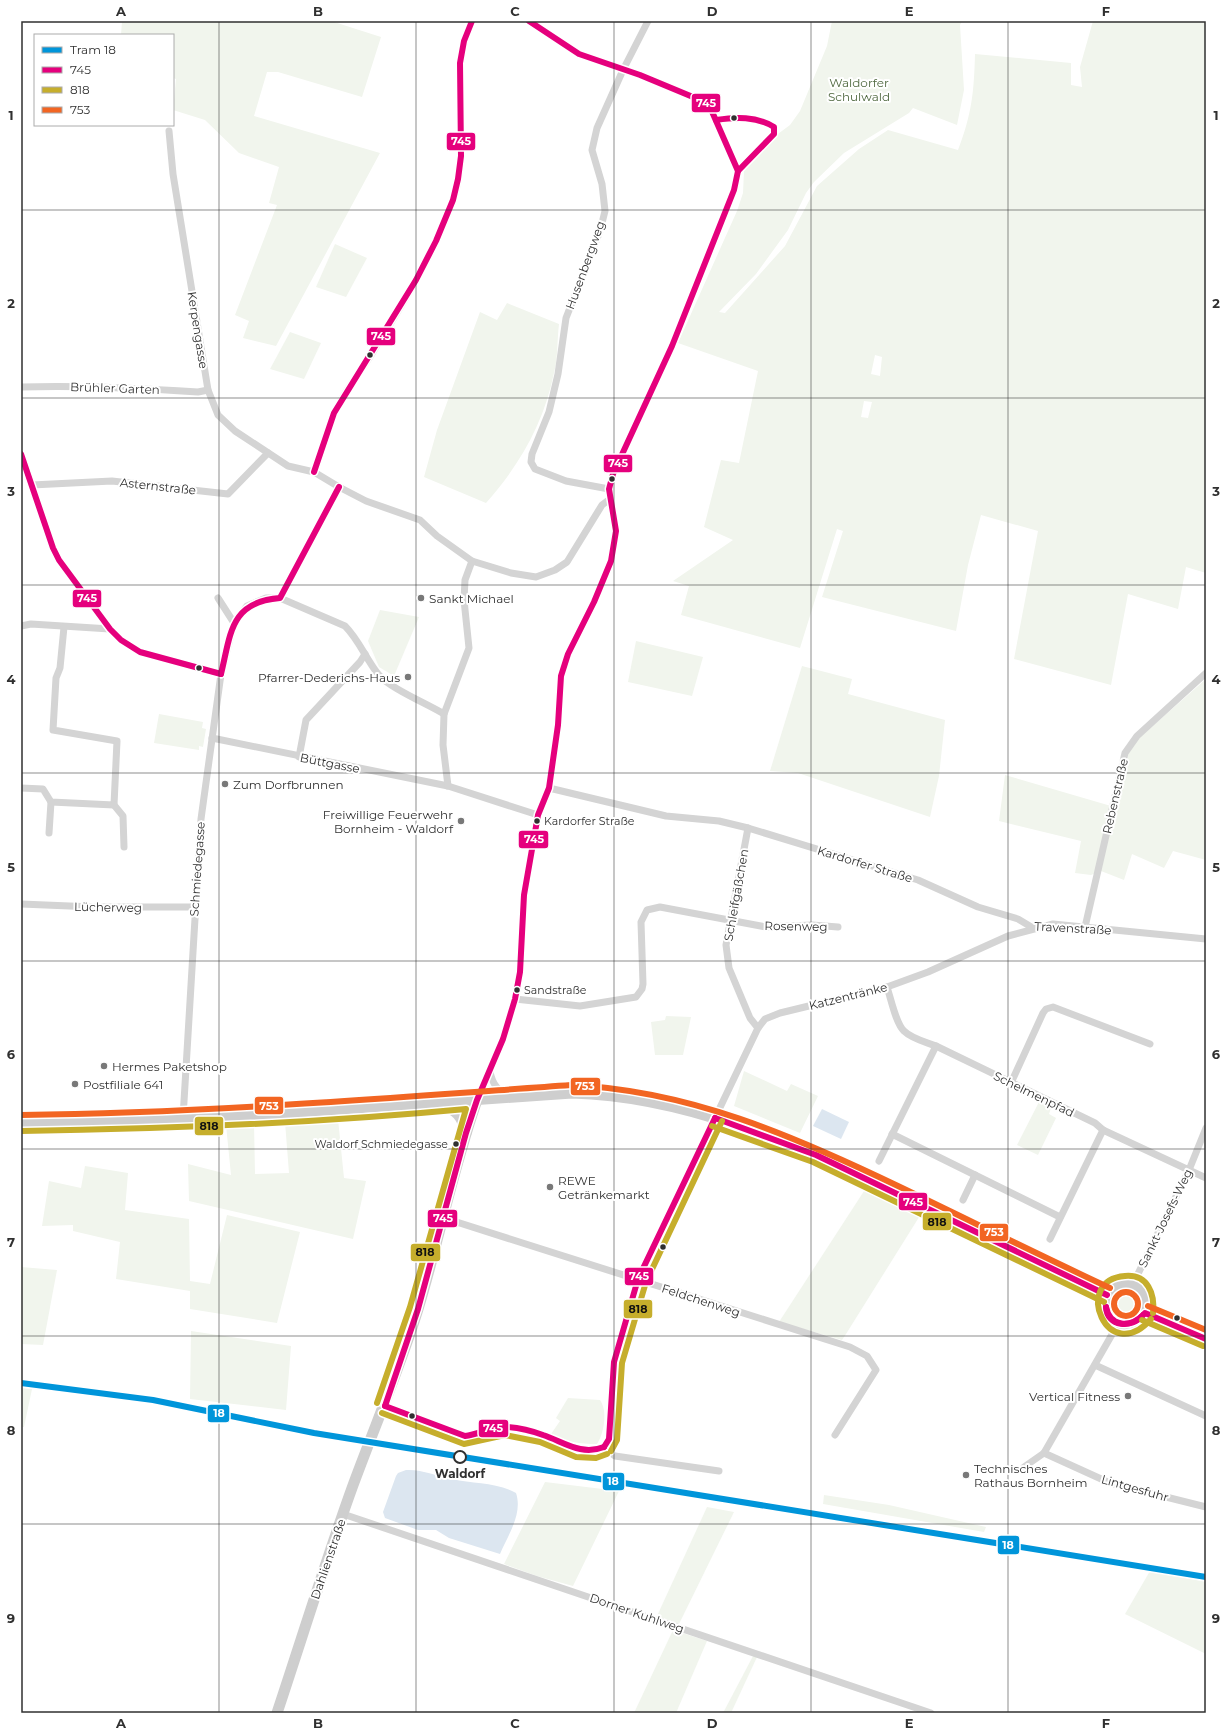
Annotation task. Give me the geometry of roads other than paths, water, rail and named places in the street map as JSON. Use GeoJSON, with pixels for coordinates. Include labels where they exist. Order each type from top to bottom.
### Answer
{"type":"FeatureCollection","features":[{"type":"Feature","properties":{"kind":"main road"},"geometry":{"type":"LineString","coordinates":[[21,1123],[183,1118],[440,1104],[510,1097],[593,1094],[667,1105],[715,1118],[816,1155],[1107,1295]]}},
{"type":"Feature","properties":{"kind":"main road","name":"Dahlienstraße"},"geometry":{"type":"LineString","coordinates":[[277,1713],[343,1514],[376,1425],[385,1406],[418,1309],[466,1133],[477,1100]]}},
{"type":"Feature","properties":{"kind":"main road"},"geometry":{"type":"LineString","coordinates":[[440,1104],[453,1109],[463,1120],[466,1133]]}},
{"type":"Feature","properties":{"kind":"main road"},"geometry":{"type":"LineString","coordinates":[[1125,1283],[1133,1284],[1140,1289],[1145,1296],[1147,1304],[1145,1313],[1140,1320],[1132,1324],[1118,1324],[1111,1319],[1107,1312],[1105,1302],[1107,1295],[1117,1285],[1125,1283]]}},
{"type":"Feature","properties":{"kind":"main road"},"geometry":{"type":"LineString","coordinates":[[1145,1313],[1206,1339]]}},
{"type":"Feature","properties":{"kind":"street"},"geometry":{"type":"LineString","coordinates":[[314,472],[337,406],[370,356],[429,259],[453,200],[460,176],[460,77],[463,46],[466,32],[472,21]]}},
{"type":"Feature","properties":{"kind":"street"},"geometry":{"type":"LineString","coordinates":[[477,1100],[490,1072],[515,999],[520,972],[524,894],[538,815],[550,788],[558,725],[561,676],[568,654],[594,602],[611,561],[616,531],[609,489],[613,474],[672,346],[734,190],[738,171],[710,107],[706,102],[640,75],[579,54],[528,21]]}},
{"type":"Feature","properties":{"kind":"street","name":"Husenbergweg"},"geometry":{"type":"LineString","coordinates":[[609,489],[566,481],[535,469],[532,462],[532,454],[550,412],[558,374],[566,318],[600,231],[605,211],[602,184],[592,150],[597,128],[623,70],[648,21]]}},
{"type":"Feature","properties":{"kind":"street","name":"Kerpengasse"},"geometry":{"type":"LineString","coordinates":[[169,131],[173,174],[208,390],[218,415],[235,431],[288,466],[314,472],[366,501],[420,520],[437,536],[472,561],[511,573],[536,577],[555,570],[567,562],[602,505],[610,499]]}},
{"type":"Feature","properties":{"kind":"street","name":"Brühler Garten"},"geometry":{"type":"LineString","coordinates":[[21,387],[131,387],[198,392],[208,390]]}},
{"type":"Feature","properties":{"kind":"street","name":"Asternstraße"},"geometry":{"type":"LineString","coordinates":[[32,485],[112,481],[228,494],[268,453]]}},
{"type":"Feature","properties":{"kind":"street"},"geometry":{"type":"LineString","coordinates":[[21,454],[53,548],[59,560],[110,629],[121,640],[140,652],[221,674]]}},
{"type":"Feature","properties":{"kind":"street"},"geometry":{"type":"LineString","coordinates":[[339,487],[280,598],[345,626],[353,634],[378,675],[388,683],[444,714]]}},
{"type":"Feature","properties":{"kind":"street"},"geometry":{"type":"LineString","coordinates":[[448,786],[443,745],[444,714],[469,648],[464,600],[465,580],[472,561]]}},
{"type":"Feature","properties":{"kind":"street"},"geometry":{"type":"LineString","coordinates":[[218,598],[234,622]]}},
{"type":"Feature","properties":{"kind":"street","name":"Schmiedegasse"},"geometry":{"type":"LineString","coordinates":[[183,1118],[201,818],[221,674],[234,622],[247,606],[266,598],[280,598]]}},
{"type":"Feature","properties":{"kind":"street"},"geometry":{"type":"LineString","coordinates":[[21,626],[31,624],[110,629]]}},
{"type":"Feature","properties":{"kind":"street"},"geometry":{"type":"LineString","coordinates":[[64,627],[60,668],[56,678],[53,730],[117,740],[114,805],[124,816],[124,847]]}},
{"type":"Feature","properties":{"kind":"street"},"geometry":{"type":"LineString","coordinates":[[299,757],[306,720],[360,662],[365,654]]}},
{"type":"Feature","properties":{"kind":"street","name":"Rebenstraße"},"geometry":{"type":"LineString","coordinates":[[1085,927],[1125,754],[1137,736],[1206,673]]}},
{"type":"Feature","properties":{"kind":"street","name":"Büttgasse"},"geometry":{"type":"LineString","coordinates":[[212,738],[299,757],[448,786],[538,815]]}},
{"type":"Feature","properties":{"kind":"street"},"geometry":{"type":"LineString","coordinates":[[21,788],[43,789],[51,802],[49,833]]}},
{"type":"Feature","properties":{"kind":"street","name":"Kardorfer Straße"},"geometry":{"type":"LineString","coordinates":[[550,788],[666,816],[719,821],[748,828],[924,883]]}},
{"type":"Feature","properties":{"kind":"street"},"geometry":{"type":"LineString","coordinates":[[51,802],[114,805]]}},
{"type":"Feature","properties":{"kind":"street","name":"Schleifgäßchen"},"geometry":{"type":"LineString","coordinates":[[748,828],[726,945],[728,968],[750,1018],[758,1028]]}},
{"type":"Feature","properties":{"kind":"street","name":"Travenstraße"},"geometry":{"type":"LineString","coordinates":[[924,883],[978,907],[1018,919],[1033,928],[1053,924],[1206,939]]}},
{"type":"Feature","properties":{"kind":"street","name":"Lücherweg"},"geometry":{"type":"LineString","coordinates":[[21,904],[94,908],[195,907]]}},
{"type":"Feature","properties":{"kind":"street","name":"Rosenweg"},"geometry":{"type":"LineString","coordinates":[[515,999],[580,1006],[630,999],[640,993],[643,984],[641,922],[647,910],[660,907],[766,927],[812,925],[838,927]]}},
{"type":"Feature","properties":{"kind":"street","name":"Katzentränke"},"geometry":{"type":"LineString","coordinates":[[604,1447],[609,1439],[614,1362],[638,1279],[758,1028],[765,1019],[780,1013],[887,988],[928,972],[1008,936],[1033,928]]}},
{"type":"Feature","properties":{"kind":"street","name":"Schelmenpfad"},"geometry":{"type":"LineString","coordinates":[[887,988],[903,1031],[911,1036],[936,1046],[1095,1123],[1103,1130],[1206,1178]]}},
{"type":"Feature","properties":{"kind":"street"},"geometry":{"type":"LineString","coordinates":[[1011,1083],[1042,1013],[1049,1008],[1053,1007],[1150,1044]]}},
{"type":"Feature","properties":{"kind":"street"},"geometry":{"type":"LineString","coordinates":[[879,1161],[936,1046]]}},
{"type":"Feature","properties":{"kind":"street"},"geometry":{"type":"LineString","coordinates":[[490,1072],[492,1082],[497,1089],[510,1097]]}},
{"type":"Feature","properties":{"kind":"street","name":"Sankt-Josefs-Weg"},"geometry":{"type":"LineString","coordinates":[[1133,1284],[1190,1170],[1206,1128]]}},
{"type":"Feature","properties":{"kind":"street"},"geometry":{"type":"LineString","coordinates":[[1050,1239],[1103,1130]]}},
{"type":"Feature","properties":{"kind":"street"},"geometry":{"type":"LineString","coordinates":[[892,1134],[1060,1217]]}},
{"type":"Feature","properties":{"kind":"street"},"geometry":{"type":"LineString","coordinates":[[963,1200],[975,1175]]}},
{"type":"Feature","properties":{"kind":"street","name":"Feldchenweg"},"geometry":{"type":"LineString","coordinates":[[444,1218],[850,1347],[868,1356],[876,1370],[835,1435]]}},
{"type":"Feature","properties":{"kind":"street"},"geometry":{"type":"LineString","coordinates":[[1024,1467],[1044,1453],[1118,1324]]}},
{"type":"Feature","properties":{"kind":"street"},"geometry":{"type":"LineString","coordinates":[[1095,1365],[1206,1416]]}},
{"type":"Feature","properties":{"kind":"street"},"geometry":{"type":"LineString","coordinates":[[385,1406],[465,1436],[477,1436],[498,1426],[534,1432],[577,1450],[597,1451],[604,1447],[615,1456],[719,1471]]}},
{"type":"Feature","properties":{"kind":"street","name":"Lintgesfuhr"},"geometry":{"type":"LineString","coordinates":[[1044,1453],[1110,1483],[1206,1507]]}},
{"type":"Feature","properties":{"kind":"street","name":"Dorner Kuhlweg"},"geometry":{"type":"LineString","coordinates":[[343,1514],[931,1713]]}},
{"type":"Feature","properties":{"kind":"tram line","name":"18"},"geometry":{"type":"LineString","coordinates":[[21,1383],[153,1400],[314,1433],[1206,1577]]}},
{"type":"Feature","properties":{"kind":"place","name":"Sankt Michael"},"geometry":{"type":"Point","coordinates":[421,598]}},
{"type":"Feature","properties":{"kind":"place","name":"Pfarrer-Dederichs-Haus"},"geometry":{"type":"Point","coordinates":[408,677]}},
{"type":"Feature","properties":{"kind":"place","name":"Zum Dorfbrunnen"},"geometry":{"type":"Point","coordinates":[225,784]}},
{"type":"Feature","properties":{"kind":"place","name":"Freiwillige Feuerwehr Bornheim - Waldorf"},"geometry":{"type":"Point","coordinates":[461,821]}},
{"type":"Feature","properties":{"kind":"place","name":"Kardorfer Straße"},"geometry":{"type":"Point","coordinates":[537,821]}},
{"type":"Feature","properties":{"kind":"place","name":"Sandstraße"},"geometry":{"type":"Point","coordinates":[517,990]}},
{"type":"Feature","properties":{"kind":"place","name":"Hermes Paketshop"},"geometry":{"type":"Point","coordinates":[104,1066]}},
{"type":"Feature","properties":{"kind":"place","name":"Postfiliale 641"},"geometry":{"type":"Point","coordinates":[75,1084]}},
{"type":"Feature","properties":{"kind":"place","name":"Waldorf Schmiedegasse"},"geometry":{"type":"Point","coordinates":[456,1144]}},
{"type":"Feature","properties":{"kind":"place","name":"REWE Getränkemarkt"},"geometry":{"type":"Point","coordinates":[550,1187]}},
{"type":"Feature","properties":{"kind":"place","name":"Vertical Fitness"},"geometry":{"type":"Point","coordinates":[1128,1396]}},
{"type":"Feature","properties":{"kind":"place","name":"Waldorf"},"geometry":{"type":"Point","coordinates":[460,1457]}},
{"type":"Feature","properties":{"kind":"place","name":"Technisches Rathaus Bornheim"},"geometry":{"type":"Point","coordinates":[966,1475]}},
{"type":"Feature","properties":{"kind":"park label","name":"Waldorfer Schulwald"},"geometry":{"type":"Point","coordinates":[859,89]}}]}
